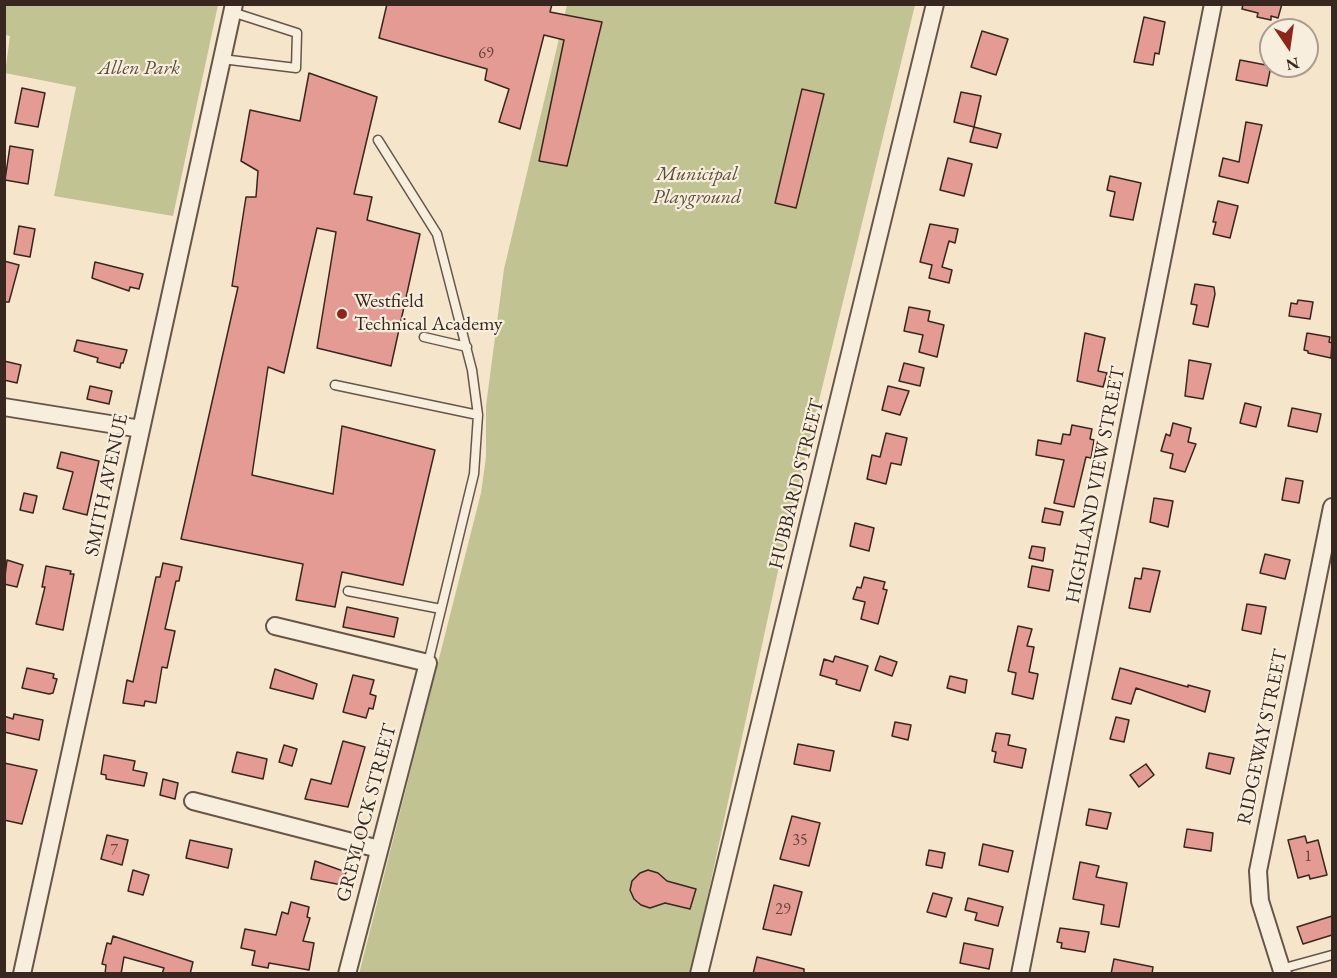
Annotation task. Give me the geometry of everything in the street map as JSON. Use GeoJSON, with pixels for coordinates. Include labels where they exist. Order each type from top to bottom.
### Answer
{"type":"FeatureCollection","features":[{"type":"Feature","properties":{"kind":"street","name":"HUBBARD STREET"},"geometry":{"type":"LineString","coordinates":[[699,974],[935,4]]}},
{"type":"Feature","properties":{"kind":"street","name":"HIGHLAND VIEW STREET"},"geometry":{"type":"LineString","coordinates":[[1020,974],[1213,4]]}},
{"type":"Feature","properties":{"kind":"street","name":"SMITH AVENUE"},"geometry":{"type":"LineString","coordinates":[[22,974],[233,8]]}},
{"type":"Feature","properties":{"kind":"street"},"geometry":{"type":"LineString","coordinates":[[4,407],[141,429]]}},
{"type":"Feature","properties":{"kind":"street","name":"RIDGEWAY STREET"},"geometry":{"type":"LineString","coordinates":[[1282,971],[1260,901],[1257,886],[1259,861],[1332,507]]}},
{"type":"Feature","properties":{"kind":"street"},"geometry":{"type":"LineString","coordinates":[[276,626],[428,663]]}},
{"type":"Feature","properties":{"kind":"street","name":"GREYLOCK STREET"},"geometry":{"type":"LineString","coordinates":[[347,974],[428,663]]}},
{"type":"Feature","properties":{"kind":"street"},"geometry":{"type":"LineString","coordinates":[[193,801],[379,849]]}},
{"type":"Feature","properties":{"kind":"lane"},"geometry":{"type":"LineString","coordinates":[[222,59],[296,68],[297,33],[233,8]]}},
{"type":"Feature","properties":{"kind":"lane"},"geometry":{"type":"LineString","coordinates":[[378,140],[437,234],[467,347],[478,416],[474,474],[428,663]]}},
{"type":"Feature","properties":{"kind":"lane"},"geometry":{"type":"LineString","coordinates":[[424,337],[467,347]]}},
{"type":"Feature","properties":{"kind":"lane"},"geometry":{"type":"LineString","coordinates":[[335,385],[478,416]]}},
{"type":"Feature","properties":{"kind":"lane"},"geometry":{"type":"LineString","coordinates":[[348,591],[441,609]]}},
{"type":"Feature","properties":{"kind":"lane"},"geometry":{"type":"LineString","coordinates":[[1282,971],[1332,955]]}},
{"type":"Feature","properties":{"kind":"green space","name":"Allen Park"},"geometry":{"type":"Polygon","coordinates":[[[4,5],[218,5],[173,216],[54,196],[76,87],[5,73],[10,36],[5,35],[4,5]]]}},
{"type":"Feature","properties":{"kind":"green space","name":"Municipal Playground"},"geometry":{"type":"Polygon","coordinates":[[[567,5],[915,5],[781,557],[691,973],[359,974],[481,493],[486,457],[486,406],[504,269],[567,5]]]}},
{"type":"Feature","properties":{"kind":"building"},"geometry":{"type":"Polygon","coordinates":[[[387,4],[552,4],[550,12],[602,22],[567,166],[539,161],[564,40],[544,35],[520,129],[499,122],[509,89],[485,80],[487,69],[379,38],[387,4]]]}},
{"type":"Feature","properties":{"kind":"building"},"geometry":{"type":"Polygon","coordinates":[[[1243,4],[1282,4],[1278,18],[1257,17],[1258,13],[1242,9],[1243,4]]]}},
{"type":"Feature","properties":{"kind":"building"},"geometry":{"type":"Polygon","coordinates":[[[1144,17],[1165,22],[1159,54],[1155,53],[1153,65],[1134,62],[1144,17]]]}},
{"type":"Feature","properties":{"kind":"building"},"geometry":{"type":"Polygon","coordinates":[[[982,31],[1008,39],[996,75],[971,67],[982,31]]]}},
{"type":"Feature","properties":{"kind":"building"},"geometry":{"type":"Polygon","coordinates":[[[1240,60],[1259,64],[1259,78],[1269,78],[1267,86],[1236,80],[1240,60]]]}},
{"type":"Feature","properties":{"kind":"building"},"geometry":{"type":"Polygon","coordinates":[[[309,73],[377,97],[354,194],[372,197],[367,220],[420,234],[391,366],[317,348],[336,232],[317,228],[284,373],[268,367],[252,475],[333,494],[342,426],[435,450],[403,585],[342,572],[335,607],[296,600],[303,564],[181,539],[238,287],[232,286],[246,197],[256,197],[258,171],[241,161],[250,110],[300,121],[309,73]]]}},
{"type":"Feature","properties":{"kind":"building"},"geometry":{"type":"Polygon","coordinates":[[[22,88],[45,93],[38,127],[15,123],[22,88]]]}},
{"type":"Feature","properties":{"kind":"building"},"geometry":{"type":"Polygon","coordinates":[[[802,89],[824,94],[796,208],[775,203],[802,89]]]}},
{"type":"Feature","properties":{"kind":"building"},"geometry":{"type":"Polygon","coordinates":[[[961,92],[981,96],[974,127],[954,122],[961,92]]]}},
{"type":"Feature","properties":{"kind":"building"},"geometry":{"type":"Polygon","coordinates":[[[1246,122],[1262,125],[1248,183],[1219,176],[1223,158],[1239,162],[1246,122]]]}},
{"type":"Feature","properties":{"kind":"building"},"geometry":{"type":"Polygon","coordinates":[[[974,127],[1001,134],[997,148],[970,142],[974,127]]]}},
{"type":"Feature","properties":{"kind":"building"},"geometry":{"type":"Polygon","coordinates":[[[10,146],[33,150],[28,184],[5,180],[10,146]]]}},
{"type":"Feature","properties":{"kind":"building"},"geometry":{"type":"Polygon","coordinates":[[[948,158],[972,164],[964,196],[940,190],[948,158]]]}},
{"type":"Feature","properties":{"kind":"building"},"geometry":{"type":"Polygon","coordinates":[[[1110,176],[1141,183],[1133,220],[1110,216],[1115,192],[1107,190],[1110,176]]]}},
{"type":"Feature","properties":{"kind":"building"},"geometry":{"type":"Polygon","coordinates":[[[1218,201],[1238,206],[1230,238],[1213,234],[1218,201]]]}},
{"type":"Feature","properties":{"kind":"building"},"geometry":{"type":"Polygon","coordinates":[[[930,224],[958,229],[955,243],[949,241],[942,267],[952,270],[949,283],[929,278],[932,265],[920,262],[930,224]]]}},
{"type":"Feature","properties":{"kind":"building"},"geometry":{"type":"Polygon","coordinates":[[[19,226],[35,229],[30,257],[14,254],[19,226]]]}},
{"type":"Feature","properties":{"kind":"building"},"geometry":{"type":"Polygon","coordinates":[[[4,261],[19,265],[9,302],[4,302],[4,261]]]}},
{"type":"Feature","properties":{"kind":"building"},"geometry":{"type":"Polygon","coordinates":[[[95,262],[143,274],[139,289],[130,287],[129,291],[92,278],[95,262]]]}},
{"type":"Feature","properties":{"kind":"building"},"geometry":{"type":"Polygon","coordinates":[[[1195,284],[1214,287],[1215,294],[1208,327],[1193,324],[1197,305],[1191,304],[1195,284]]]}},
{"type":"Feature","properties":{"kind":"building"},"geometry":{"type":"Polygon","coordinates":[[[1298,300],[1313,302],[1310,319],[1289,316],[1291,303],[1297,304],[1298,300]]]}},
{"type":"Feature","properties":{"kind":"building"},"geometry":{"type":"Polygon","coordinates":[[[909,307],[930,311],[928,321],[944,325],[937,357],[919,352],[923,335],[904,331],[909,307]]]}},
{"type":"Feature","properties":{"kind":"building"},"geometry":{"type":"Polygon","coordinates":[[[1085,333],[1105,338],[1098,371],[1107,373],[1103,387],[1077,381],[1085,333]]]}},
{"type":"Feature","properties":{"kind":"building"},"geometry":{"type":"Polygon","coordinates":[[[1307,333],[1330,337],[1331,358],[1304,350],[1307,333]]]}},
{"type":"Feature","properties":{"kind":"building"},"geometry":{"type":"Polygon","coordinates":[[[77,340],[127,350],[123,363],[120,368],[97,362],[98,358],[74,351],[77,340]]]}},
{"type":"Feature","properties":{"kind":"building"},"geometry":{"type":"Polygon","coordinates":[[[1189,360],[1211,364],[1203,399],[1185,396],[1189,360]]]}},
{"type":"Feature","properties":{"kind":"building"},"geometry":{"type":"Polygon","coordinates":[[[4,361],[21,365],[17,383],[4,380],[4,361]]]}},
{"type":"Feature","properties":{"kind":"building"},"geometry":{"type":"Polygon","coordinates":[[[904,363],[924,368],[920,386],[899,381],[904,363]]]}},
{"type":"Feature","properties":{"kind":"building"},"geometry":{"type":"Polygon","coordinates":[[[90,386],[112,391],[109,404],[87,399],[90,386]]]}},
{"type":"Feature","properties":{"kind":"building"},"geometry":{"type":"Polygon","coordinates":[[[888,386],[909,391],[900,415],[882,410],[888,386]]]}},
{"type":"Feature","properties":{"kind":"building"},"geometry":{"type":"Polygon","coordinates":[[[1245,403],[1261,407],[1256,427],[1240,423],[1245,403]]]}},
{"type":"Feature","properties":{"kind":"building"},"geometry":{"type":"Polygon","coordinates":[[[1292,408],[1321,414],[1317,432],[1288,426],[1292,408]]]}},
{"type":"Feature","properties":{"kind":"building"},"geometry":{"type":"Polygon","coordinates":[[[1173,423],[1191,428],[1188,442],[1196,444],[1185,472],[1170,468],[1173,454],[1161,451],[1166,434],[1170,436],[1173,423]]]}},
{"type":"Feature","properties":{"kind":"building"},"geometry":{"type":"Polygon","coordinates":[[[1072,425],[1092,429],[1090,439],[1094,440],[1091,458],[1086,457],[1074,507],[1054,503],[1064,460],[1036,455],[1038,440],[1061,444],[1063,434],[1070,435],[1072,425]]]}},
{"type":"Feature","properties":{"kind":"building"},"geometry":{"type":"Polygon","coordinates":[[[886,433],[907,438],[901,465],[891,463],[886,484],[867,479],[872,455],[880,457],[886,433]]]}},
{"type":"Feature","properties":{"kind":"building"},"geometry":{"type":"Polygon","coordinates":[[[61,452],[99,461],[87,515],[63,509],[73,472],[57,468],[61,452]]]}},
{"type":"Feature","properties":{"kind":"building"},"geometry":{"type":"Polygon","coordinates":[[[1286,478],[1303,481],[1299,503],[1282,500],[1286,478]]]}},
{"type":"Feature","properties":{"kind":"building"},"geometry":{"type":"Polygon","coordinates":[[[24,493],[37,496],[33,513],[20,510],[24,493]]]}},
{"type":"Feature","properties":{"kind":"building"},"geometry":{"type":"Polygon","coordinates":[[[1154,498],[1173,501],[1168,527],[1150,522],[1154,498]]]}},
{"type":"Feature","properties":{"kind":"building"},"geometry":{"type":"Polygon","coordinates":[[[1045,508],[1063,512],[1060,525],[1042,522],[1045,508]]]}},
{"type":"Feature","properties":{"kind":"building"},"geometry":{"type":"Polygon","coordinates":[[[855,523],[874,528],[869,551],[850,546],[855,523]]]}},
{"type":"Feature","properties":{"kind":"building"},"geometry":{"type":"Polygon","coordinates":[[[1032,546],[1045,548],[1043,561],[1029,558],[1032,546]]]}},
{"type":"Feature","properties":{"kind":"building"},"geometry":{"type":"Polygon","coordinates":[[[1265,554],[1290,560],[1285,579],[1260,573],[1265,554]]]}},
{"type":"Feature","properties":{"kind":"building"},"geometry":{"type":"Polygon","coordinates":[[[7,560],[23,565],[17,587],[4,584],[7,560]]]}},
{"type":"Feature","properties":{"kind":"building"},"geometry":{"type":"Polygon","coordinates":[[[163,563],[182,567],[179,581],[176,581],[165,629],[175,631],[167,668],[162,667],[156,703],[145,701],[144,706],[123,703],[127,680],[133,682],[156,577],[160,577],[163,563]]]}},
{"type":"Feature","properties":{"kind":"building"},"geometry":{"type":"Polygon","coordinates":[[[46,566],[71,571],[70,574],[74,574],[63,630],[36,624],[45,587],[42,587],[46,566]]]}},
{"type":"Feature","properties":{"kind":"building"},"geometry":{"type":"Polygon","coordinates":[[[1032,566],[1053,570],[1049,591],[1028,587],[1032,566]]]}},
{"type":"Feature","properties":{"kind":"building"},"geometry":{"type":"Polygon","coordinates":[[[1143,568],[1160,571],[1150,612],[1129,608],[1135,578],[1141,579],[1143,568]]]}},
{"type":"Feature","properties":{"kind":"building"},"geometry":{"type":"Polygon","coordinates":[[[864,577],[885,582],[883,589],[887,590],[878,624],[861,619],[865,602],[853,599],[857,587],[861,588],[864,577]]]}},
{"type":"Feature","properties":{"kind":"building"},"geometry":{"type":"Polygon","coordinates":[[[1247,604],[1266,607],[1261,634],[1242,630],[1247,604]]]}},
{"type":"Feature","properties":{"kind":"building"},"geometry":{"type":"Polygon","coordinates":[[[347,607],[398,618],[394,637],[343,627],[347,607]]]}},
{"type":"Feature","properties":{"kind":"building"},"geometry":{"type":"Polygon","coordinates":[[[1018,626],[1032,629],[1027,646],[1034,647],[1029,672],[1038,674],[1033,699],[1012,694],[1016,673],[1008,671],[1018,626]]]}},
{"type":"Feature","properties":{"kind":"building"},"geometry":{"type":"Polygon","coordinates":[[[835,656],[868,666],[860,691],[836,684],[837,680],[820,675],[824,659],[833,662],[835,656]]]}},
{"type":"Feature","properties":{"kind":"building"},"geometry":{"type":"Polygon","coordinates":[[[880,656],[897,662],[892,676],[875,670],[880,656]]]}},
{"type":"Feature","properties":{"kind":"building"},"geometry":{"type":"Polygon","coordinates":[[[27,668],[54,674],[53,678],[57,679],[53,693],[22,688],[27,668]]]}},
{"type":"Feature","properties":{"kind":"building"},"geometry":{"type":"Polygon","coordinates":[[[1120,668],[1210,691],[1205,712],[1136,688],[1131,704],[1112,699],[1120,668]]]}},
{"type":"Feature","properties":{"kind":"building"},"geometry":{"type":"Polygon","coordinates":[[[275,669],[317,684],[313,699],[270,688],[275,669]]]}},
{"type":"Feature","properties":{"kind":"building"},"geometry":{"type":"Polygon","coordinates":[[[353,675],[374,680],[370,694],[376,696],[373,709],[369,708],[366,718],[343,712],[353,675]]]}},
{"type":"Feature","properties":{"kind":"building"},"geometry":{"type":"Polygon","coordinates":[[[950,676],[967,680],[965,693],[947,688],[950,676]]]}},
{"type":"Feature","properties":{"kind":"building"},"geometry":{"type":"Polygon","coordinates":[[[14,714],[43,720],[39,740],[4,732],[4,716],[13,719],[14,714]]]}},
{"type":"Feature","properties":{"kind":"building"},"geometry":{"type":"Polygon","coordinates":[[[1116,717],[1129,720],[1124,742],[1110,739],[1116,717]]]}},
{"type":"Feature","properties":{"kind":"building"},"geometry":{"type":"Polygon","coordinates":[[[895,722],[911,725],[908,740],[892,736],[895,722]]]}},
{"type":"Feature","properties":{"kind":"building"},"geometry":{"type":"Polygon","coordinates":[[[996,733],[1010,735],[1008,745],[1026,749],[1022,768],[994,762],[996,752],[992,751],[996,733]]]}},
{"type":"Feature","properties":{"kind":"building"},"geometry":{"type":"Polygon","coordinates":[[[343,741],[365,747],[348,807],[305,799],[311,779],[331,784],[343,741]]]}},
{"type":"Feature","properties":{"kind":"building"},"geometry":{"type":"Polygon","coordinates":[[[798,744],[834,751],[830,771],[794,764],[798,744]]]}},
{"type":"Feature","properties":{"kind":"building"},"geometry":{"type":"Polygon","coordinates":[[[284,745],[297,749],[292,766],[279,762],[284,745]]]}},
{"type":"Feature","properties":{"kind":"building"},"geometry":{"type":"Polygon","coordinates":[[[237,752],[267,759],[263,779],[232,772],[237,752]]]}},
{"type":"Feature","properties":{"kind":"building"},"geometry":{"type":"Polygon","coordinates":[[[1209,753],[1234,758],[1230,774],[1206,768],[1209,753]]]}},
{"type":"Feature","properties":{"kind":"building"},"geometry":{"type":"Polygon","coordinates":[[[104,755],[135,761],[133,770],[147,773],[144,786],[106,779],[106,775],[101,774],[104,755]]]}},
{"type":"Feature","properties":{"kind":"building"},"geometry":{"type":"Polygon","coordinates":[[[4,763],[37,770],[22,824],[4,820],[4,763]]]}},
{"type":"Feature","properties":{"kind":"building"},"geometry":{"type":"Polygon","coordinates":[[[1146,764],[1154,775],[1139,787],[1130,775],[1146,764]]]}},
{"type":"Feature","properties":{"kind":"building"},"geometry":{"type":"Polygon","coordinates":[[[163,779],[178,783],[175,799],[160,795],[163,779]]]}},
{"type":"Feature","properties":{"kind":"building"},"geometry":{"type":"Polygon","coordinates":[[[1089,809],[1111,813],[1107,829],[1086,825],[1089,809]]]}},
{"type":"Feature","properties":{"kind":"building"},"geometry":{"type":"Polygon","coordinates":[[[792,816],[820,823],[809,866],[780,859],[792,816]]]}},
{"type":"Feature","properties":{"kind":"building"},"geometry":{"type":"Polygon","coordinates":[[[1187,829],[1213,833],[1211,851],[1184,847],[1187,829]]]}},
{"type":"Feature","properties":{"kind":"building"},"geometry":{"type":"Polygon","coordinates":[[[107,835],[128,840],[122,865],[101,859],[107,835]]]}},
{"type":"Feature","properties":{"kind":"building"},"geometry":{"type":"Polygon","coordinates":[[[1305,836],[1307,843],[1318,840],[1327,875],[1310,879],[1309,875],[1298,878],[1288,840],[1305,836]]]}},
{"type":"Feature","properties":{"kind":"building"},"geometry":{"type":"Polygon","coordinates":[[[190,840],[232,849],[228,868],[186,858],[190,840]]]}},
{"type":"Feature","properties":{"kind":"building"},"geometry":{"type":"Polygon","coordinates":[[[983,844],[1013,851],[1008,872],[979,865],[983,844]]]}},
{"type":"Feature","properties":{"kind":"building"},"geometry":{"type":"Polygon","coordinates":[[[929,850],[945,853],[942,868],[926,865],[929,850]]]}},
{"type":"Feature","properties":{"kind":"building"},"geometry":{"type":"Polygon","coordinates":[[[315,861],[346,872],[342,885],[311,879],[315,861]]]}},
{"type":"Feature","properties":{"kind":"building"},"geometry":{"type":"Polygon","coordinates":[[[1080,862],[1099,866],[1096,877],[1127,883],[1119,927],[1101,924],[1104,905],[1073,899],[1080,862]]]}},
{"type":"Feature","properties":{"kind":"building"},"geometry":{"type":"Polygon","coordinates":[[[133,870],[149,875],[143,895],[128,891],[133,870]]]}},
{"type":"Feature","properties":{"kind":"building"},"geometry":{"type":"Polygon","coordinates":[[[648,870],[658,873],[667,881],[696,889],[690,909],[665,903],[650,908],[634,899],[630,890],[632,881],[640,873],[648,870]]]}},
{"type":"Feature","properties":{"kind":"building"},"geometry":{"type":"Polygon","coordinates":[[[774,885],[802,892],[791,935],[763,929],[774,885]]]}},
{"type":"Feature","properties":{"kind":"building"},"geometry":{"type":"Polygon","coordinates":[[[933,893],[952,898],[946,917],[927,912],[933,893]]]}},
{"type":"Feature","properties":{"kind":"building"},"geometry":{"type":"Polygon","coordinates":[[[968,898],[1003,907],[998,926],[975,920],[977,913],[965,910],[968,898]]]}},
{"type":"Feature","properties":{"kind":"building"},"geometry":{"type":"Polygon","coordinates":[[[291,902],[309,907],[307,917],[310,918],[303,941],[314,943],[309,970],[269,963],[268,968],[252,965],[255,951],[241,948],[245,929],[276,935],[282,912],[288,914],[291,902]]]}},
{"type":"Feature","properties":{"kind":"building"},"geometry":{"type":"Polygon","coordinates":[[[1332,916],[1332,935],[1303,944],[1297,927],[1332,916]]]}},
{"type":"Feature","properties":{"kind":"building"},"geometry":{"type":"Polygon","coordinates":[[[1060,928],[1089,932],[1085,952],[1061,948],[1062,943],[1057,942],[1060,928]]]}},
{"type":"Feature","properties":{"kind":"building"},"geometry":{"type":"Polygon","coordinates":[[[113,936],[193,962],[190,974],[162,974],[164,968],[124,957],[121,974],[105,974],[106,965],[102,964],[107,943],[111,944],[113,936]]]}},
{"type":"Feature","properties":{"kind":"building"},"geometry":{"type":"Polygon","coordinates":[[[964,943],[993,949],[989,969],[960,963],[964,943]]]}},
{"type":"Feature","properties":{"kind":"building"},"geometry":{"type":"Polygon","coordinates":[[[757,957],[804,969],[804,974],[753,974],[757,957]]]}},
{"type":"Feature","properties":{"kind":"building"},"geometry":{"type":"Polygon","coordinates":[[[1114,959],[1153,967],[1152,974],[1111,974],[1114,959]]]}},
{"type":"Feature","properties":{"kind":"place","name":"Westfield Technical Academy"},"geometry":{"type":"Point","coordinates":[342,314]}}]}
